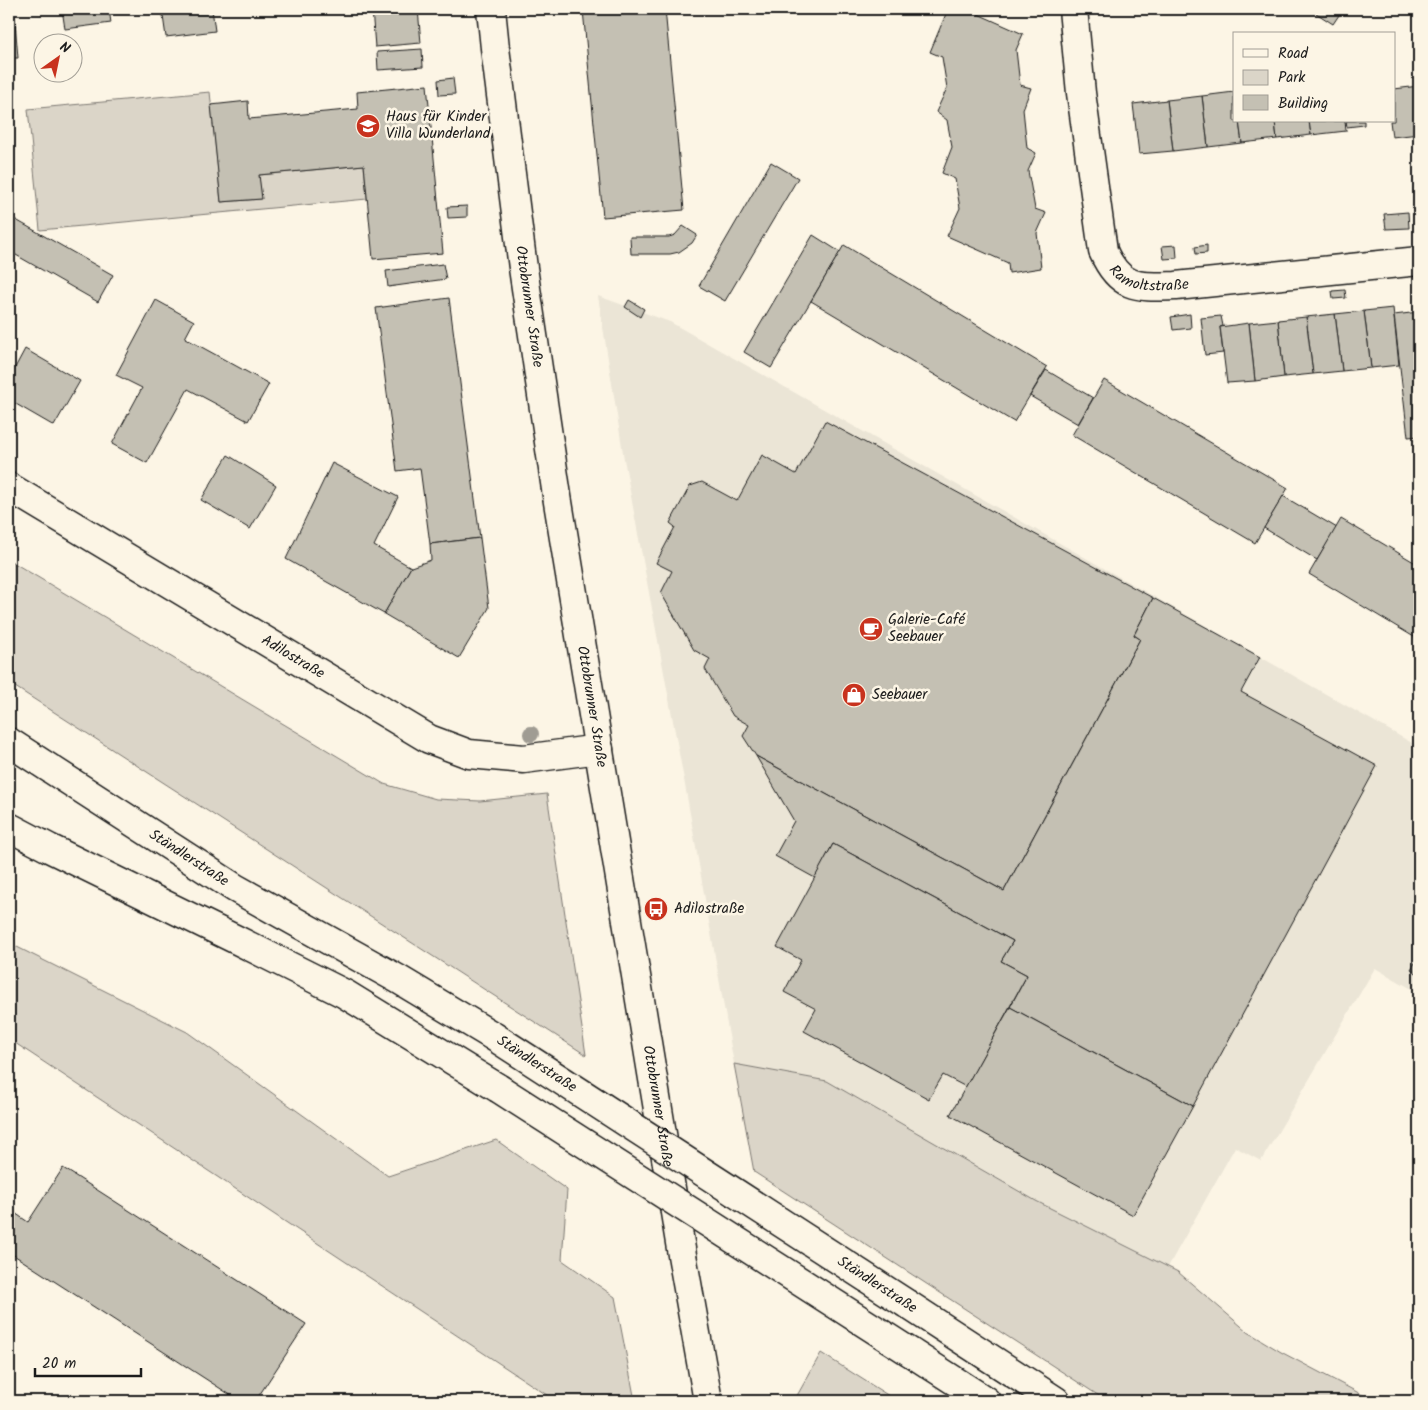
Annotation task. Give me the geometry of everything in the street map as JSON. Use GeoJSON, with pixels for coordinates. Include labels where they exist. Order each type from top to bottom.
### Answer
{"type":"FeatureCollection","features":[{"type":"Feature","properties":{"kind":"main road","name":"Ottobrunner Straße"},"geometry":{"type":"LineString","coordinates":[[491,9],[523,268],[557,496],[677,1226],[708,1401]]}},
{"type":"Feature","properties":{"kind":"main road","name":"Ramoltstraße"},"geometry":{"type":"LineString","coordinates":[[1073,9],[1081,93],[1103,251],[1108,262],[1124,281],[1138,286],[1176,286],[1419,261]]}},
{"type":"Feature","properties":{"kind":"main road","name":"Adilostraße"},"geometry":{"type":"LineString","coordinates":[[9,487],[429,739],[469,754],[524,759],[600,749]]}},
{"type":"Feature","properties":{"kind":"main road","name":"Ständlerstraße"},"geometry":{"type":"LineString","coordinates":[[9,742],[235,888],[398,979],[493,1036],[1056,1401]]}},
{"type":"Feature","properties":{"kind":"main road"},"geometry":{"type":"LineString","coordinates":[[9,827],[345,994],[498,1088],[986,1401]]}},
{"type":"Feature","properties":{"kind":"shaded area","name":"Seebauer"},"geometry":{"type":"Polygon","coordinates":[[[598,296],[670,322],[1419,747],[1419,993],[1375,968],[1261,1161],[1235,1147],[1168,1267],[1036,1201],[827,1081],[734,1064],[685,785],[624,459],[598,296]]]}},
{"type":"Feature","properties":{"kind":"green space"},"geometry":{"type":"Polygon","coordinates":[[[210,92],[221,202],[261,199],[259,175],[364,165],[367,199],[40,230],[28,109],[210,92]]]}},
{"type":"Feature","properties":{"kind":"green space"},"geometry":{"type":"Polygon","coordinates":[[[9,560],[384,784],[436,799],[480,801],[547,794],[586,1055],[9,683],[9,560]]]}},
{"type":"Feature","properties":{"kind":"green space"},"geometry":{"type":"Polygon","coordinates":[[[9,943],[187,1032],[388,1176],[496,1140],[567,1190],[562,1260],[615,1297],[635,1401],[556,1401],[9,1039],[9,943]]]}},
{"type":"Feature","properties":{"kind":"green space"},"geometry":{"type":"Polygon","coordinates":[[[734,1064],[827,1081],[1036,1201],[1178,1272],[1248,1332],[1281,1352],[1374,1401],[1107,1401],[754,1172],[734,1064]]]}},
{"type":"Feature","properties":{"kind":"green space"},"geometry":{"type":"Polygon","coordinates":[[[821,1353],[897,1401],[794,1401],[821,1353]]]}},
{"type":"Feature","properties":{"kind":"building"},"geometry":{"type":"Polygon","coordinates":[[[9,9],[14,9],[18,58],[9,58],[9,9]]]}},
{"type":"Feature","properties":{"kind":"building"},"geometry":{"type":"Polygon","coordinates":[[[62,9],[109,9],[111,23],[65,29],[62,9]]]}},
{"type":"Feature","properties":{"kind":"building"},"geometry":{"type":"Polygon","coordinates":[[[162,9],[212,9],[215,31],[166,37],[162,9]]]}},
{"type":"Feature","properties":{"kind":"building"},"geometry":{"type":"Polygon","coordinates":[[[255,9],[285,9],[255,11],[255,9]]]}},
{"type":"Feature","properties":{"kind":"building"},"geometry":{"type":"Polygon","coordinates":[[[372,9],[418,9],[421,43],[375,47],[372,9]]]}},
{"type":"Feature","properties":{"kind":"building"},"geometry":{"type":"Polygon","coordinates":[[[665,9],[684,210],[603,217],[583,10],[665,9]]]}},
{"type":"Feature","properties":{"kind":"building"},"geometry":{"type":"Polygon","coordinates":[[[948,9],[977,9],[978,14],[1023,34],[1016,50],[1020,85],[1031,88],[1023,109],[1027,148],[1036,153],[1028,171],[1035,209],[1046,213],[1037,233],[1041,268],[1009,273],[1008,263],[947,236],[960,208],[955,179],[942,173],[952,147],[947,120],[936,112],[947,88],[942,57],[930,52],[948,9]]]}},
{"type":"Feature","properties":{"kind":"building"},"geometry":{"type":"Polygon","coordinates":[[[1318,9],[1343,9],[1333,24],[1316,13],[1318,9]]]}},
{"type":"Feature","properties":{"kind":"building"},"geometry":{"type":"Polygon","coordinates":[[[422,49],[423,67],[378,70],[377,52],[422,49]]]}},
{"type":"Feature","properties":{"kind":"building"},"geometry":{"type":"Polygon","coordinates":[[[453,78],[455,94],[439,95],[438,80],[453,78]]]}},
{"type":"Feature","properties":{"kind":"building"},"geometry":{"type":"Polygon","coordinates":[[[427,85],[443,253],[373,259],[364,165],[259,175],[262,199],[221,202],[211,105],[248,101],[249,119],[358,109],[357,92],[427,85]]]}},
{"type":"Feature","properties":{"kind":"building"},"geometry":{"type":"Polygon","coordinates":[[[1419,86],[1419,134],[1392,137],[1390,122],[1396,122],[1396,89],[1419,86]]]}},
{"type":"Feature","properties":{"kind":"building"},"geometry":{"type":"Polygon","coordinates":[[[1233,92],[1233,122],[1239,122],[1242,143],[1208,147],[1202,96],[1233,92]]]}},
{"type":"Feature","properties":{"kind":"building"},"geometry":{"type":"Polygon","coordinates":[[[1202,96],[1208,147],[1173,151],[1167,100],[1202,96]]]}},
{"type":"Feature","properties":{"kind":"building"},"geometry":{"type":"Polygon","coordinates":[[[1167,100],[1173,151],[1139,154],[1133,104],[1167,100]]]}},
{"type":"Feature","properties":{"kind":"building"},"geometry":{"type":"Polygon","coordinates":[[[1239,122],[1275,122],[1277,139],[1242,143],[1239,122]]]}},
{"type":"Feature","properties":{"kind":"building"},"geometry":{"type":"Polygon","coordinates":[[[1275,122],[1309,122],[1311,135],[1277,139],[1275,122]]]}},
{"type":"Feature","properties":{"kind":"building"},"geometry":{"type":"Polygon","coordinates":[[[1309,122],[1345,122],[1346,131],[1311,135],[1309,122]]]}},
{"type":"Feature","properties":{"kind":"building"},"geometry":{"type":"Polygon","coordinates":[[[1346,122],[1364,122],[1364,125],[1347,127],[1346,122]]]}},
{"type":"Feature","properties":{"kind":"building"},"geometry":{"type":"Polygon","coordinates":[[[771,162],[798,178],[725,301],[699,286],[771,162]]]}},
{"type":"Feature","properties":{"kind":"building"},"geometry":{"type":"Polygon","coordinates":[[[467,206],[467,217],[448,218],[447,207],[467,206]]]}},
{"type":"Feature","properties":{"kind":"building"},"geometry":{"type":"Polygon","coordinates":[[[1408,212],[1409,228],[1386,229],[1384,214],[1408,212]]]}},
{"type":"Feature","properties":{"kind":"building"},"geometry":{"type":"Polygon","coordinates":[[[9,216],[113,275],[98,302],[9,251],[9,216]]]}},
{"type":"Feature","properties":{"kind":"building"},"geometry":{"type":"Polygon","coordinates":[[[683,226],[697,235],[692,243],[679,252],[670,254],[631,254],[630,237],[669,237],[675,235],[683,226]]]}},
{"type":"Feature","properties":{"kind":"building"},"geometry":{"type":"Polygon","coordinates":[[[813,235],[840,252],[771,368],[744,352],[813,235]]]}},
{"type":"Feature","properties":{"kind":"building"},"geometry":{"type":"Polygon","coordinates":[[[844,245],[1047,367],[1014,422],[811,301],[844,245]]]}},
{"type":"Feature","properties":{"kind":"building"},"geometry":{"type":"Polygon","coordinates":[[[1176,245],[1177,258],[1164,259],[1162,246],[1176,245]]]}},
{"type":"Feature","properties":{"kind":"building"},"geometry":{"type":"Polygon","coordinates":[[[1207,245],[1207,253],[1196,254],[1195,247],[1207,245]]]}},
{"type":"Feature","properties":{"kind":"building"},"geometry":{"type":"Polygon","coordinates":[[[443,264],[446,279],[388,287],[386,271],[443,264]]]}},
{"type":"Feature","properties":{"kind":"building"},"geometry":{"type":"Polygon","coordinates":[[[1345,290],[1346,298],[1333,299],[1332,291],[1345,290]]]}},
{"type":"Feature","properties":{"kind":"building"},"geometry":{"type":"Polygon","coordinates":[[[449,298],[480,538],[430,544],[420,468],[397,471],[376,308],[449,298]]]}},
{"type":"Feature","properties":{"kind":"building"},"geometry":{"type":"Polygon","coordinates":[[[156,300],[194,321],[185,338],[269,384],[248,421],[188,389],[147,463],[112,444],[142,388],[116,375],[156,300]]]}},
{"type":"Feature","properties":{"kind":"building"},"geometry":{"type":"Polygon","coordinates":[[[629,300],[644,309],[640,317],[625,307],[629,300]]]}},
{"type":"Feature","properties":{"kind":"building"},"geometry":{"type":"Polygon","coordinates":[[[1393,308],[1399,365],[1371,368],[1364,311],[1393,308]]]}},
{"type":"Feature","properties":{"kind":"building"},"geometry":{"type":"Polygon","coordinates":[[[1364,311],[1371,368],[1342,371],[1335,314],[1364,311]]]}},
{"type":"Feature","properties":{"kind":"building"},"geometry":{"type":"Polygon","coordinates":[[[1419,312],[1419,436],[1408,437],[1394,315],[1419,312]]]}},
{"type":"Feature","properties":{"kind":"building"},"geometry":{"type":"Polygon","coordinates":[[[1190,314],[1191,328],[1173,330],[1171,317],[1190,314]]]}},
{"type":"Feature","properties":{"kind":"building"},"geometry":{"type":"Polygon","coordinates":[[[1335,314],[1342,371],[1313,374],[1306,317],[1335,314]]]}},
{"type":"Feature","properties":{"kind":"building"},"geometry":{"type":"Polygon","coordinates":[[[1221,316],[1223,326],[1220,327],[1223,353],[1205,355],[1201,318],[1221,316]]]}},
{"type":"Feature","properties":{"kind":"building"},"geometry":{"type":"Polygon","coordinates":[[[1306,317],[1313,374],[1284,377],[1278,320],[1306,317]]]}},
{"type":"Feature","properties":{"kind":"building"},"geometry":{"type":"Polygon","coordinates":[[[1278,320],[1284,377],[1255,381],[1249,323],[1278,320]]]}},
{"type":"Feature","properties":{"kind":"building"},"geometry":{"type":"Polygon","coordinates":[[[1249,323],[1255,381],[1227,383],[1220,327],[1249,323]]]}},
{"type":"Feature","properties":{"kind":"building"},"geometry":{"type":"Polygon","coordinates":[[[25,349],[80,381],[54,426],[9,400],[9,379],[25,349]]]}},
{"type":"Feature","properties":{"kind":"building"},"geometry":{"type":"Polygon","coordinates":[[[1046,370],[1093,398],[1078,424],[1030,396],[1046,370]]]}},
{"type":"Feature","properties":{"kind":"building"},"geometry":{"type":"Polygon","coordinates":[[[1104,380],[1288,488],[1255,543],[1072,435],[1104,380]]]}},
{"type":"Feature","properties":{"kind":"building"},"geometry":{"type":"Polygon","coordinates":[[[825,421],[1153,598],[1134,635],[1140,639],[1004,891],[756,756],[743,736],[749,725],[733,716],[705,669],[710,659],[694,650],[661,593],[672,571],[656,563],[675,527],[670,523],[690,486],[702,482],[737,501],[762,455],[796,474],[825,421]]]}},
{"type":"Feature","properties":{"kind":"building"},"geometry":{"type":"Polygon","coordinates":[[[228,455],[276,485],[250,529],[201,500],[228,455]]]}},
{"type":"Feature","properties":{"kind":"building"},"geometry":{"type":"Polygon","coordinates":[[[332,463],[398,497],[374,546],[411,567],[384,614],[286,559],[332,463]]]}},
{"type":"Feature","properties":{"kind":"building"},"geometry":{"type":"Polygon","coordinates":[[[1283,496],[1337,528],[1317,560],[1264,528],[1283,496]]]}},
{"type":"Feature","properties":{"kind":"building"},"geometry":{"type":"Polygon","coordinates":[[[1341,519],[1419,565],[1419,640],[1309,574],[1341,519]]]}},
{"type":"Feature","properties":{"kind":"building"},"geometry":{"type":"Polygon","coordinates":[[[480,538],[489,608],[459,658],[384,614],[411,567],[431,560],[430,544],[480,538]]]}},
{"type":"Feature","properties":{"kind":"building"},"geometry":{"type":"Polygon","coordinates":[[[1153,598],[1260,657],[1241,692],[1377,766],[1193,1106],[1010,1007],[1027,975],[1001,961],[1013,941],[833,844],[815,878],[775,856],[794,821],[756,756],[1004,891],[1140,639],[1134,635],[1153,598]]]}},
{"type":"Feature","properties":{"kind":"building"},"geometry":{"type":"Polygon","coordinates":[[[833,844],[1013,941],[1001,961],[1027,975],[966,1087],[943,1075],[929,1099],[804,1031],[816,1009],[784,992],[801,960],[777,947],[833,844]]]}},
{"type":"Feature","properties":{"kind":"building"},"geometry":{"type":"Polygon","coordinates":[[[1419,957],[1419,975],[1411,969],[1419,957]]]}},
{"type":"Feature","properties":{"kind":"building"},"geometry":{"type":"Polygon","coordinates":[[[1010,1007],[1193,1106],[1133,1215],[950,1115],[1010,1007]]]}},
{"type":"Feature","properties":{"kind":"building"},"geometry":{"type":"Polygon","coordinates":[[[63,1168],[306,1324],[256,1400],[258,1401],[229,1401],[232,1396],[9,1252],[9,1209],[28,1222],[63,1168]]]}},
{"type":"Feature","properties":{"kind":"place","name":"Haus für Kinder Villa Wunderland"},"geometry":{"type":"Point","coordinates":[368,126]}},
{"type":"Feature","properties":{"kind":"place","name":"Galerie-Café Seebauer"},"geometry":{"type":"Point","coordinates":[871,629]}},
{"type":"Feature","properties":{"kind":"place","name":"Seebauer"},"geometry":{"type":"Point","coordinates":[854,695]}},
{"type":"Feature","properties":{"kind":"place","name":"Adilostraße"},"geometry":{"type":"Point","coordinates":[656,909]}}]}
